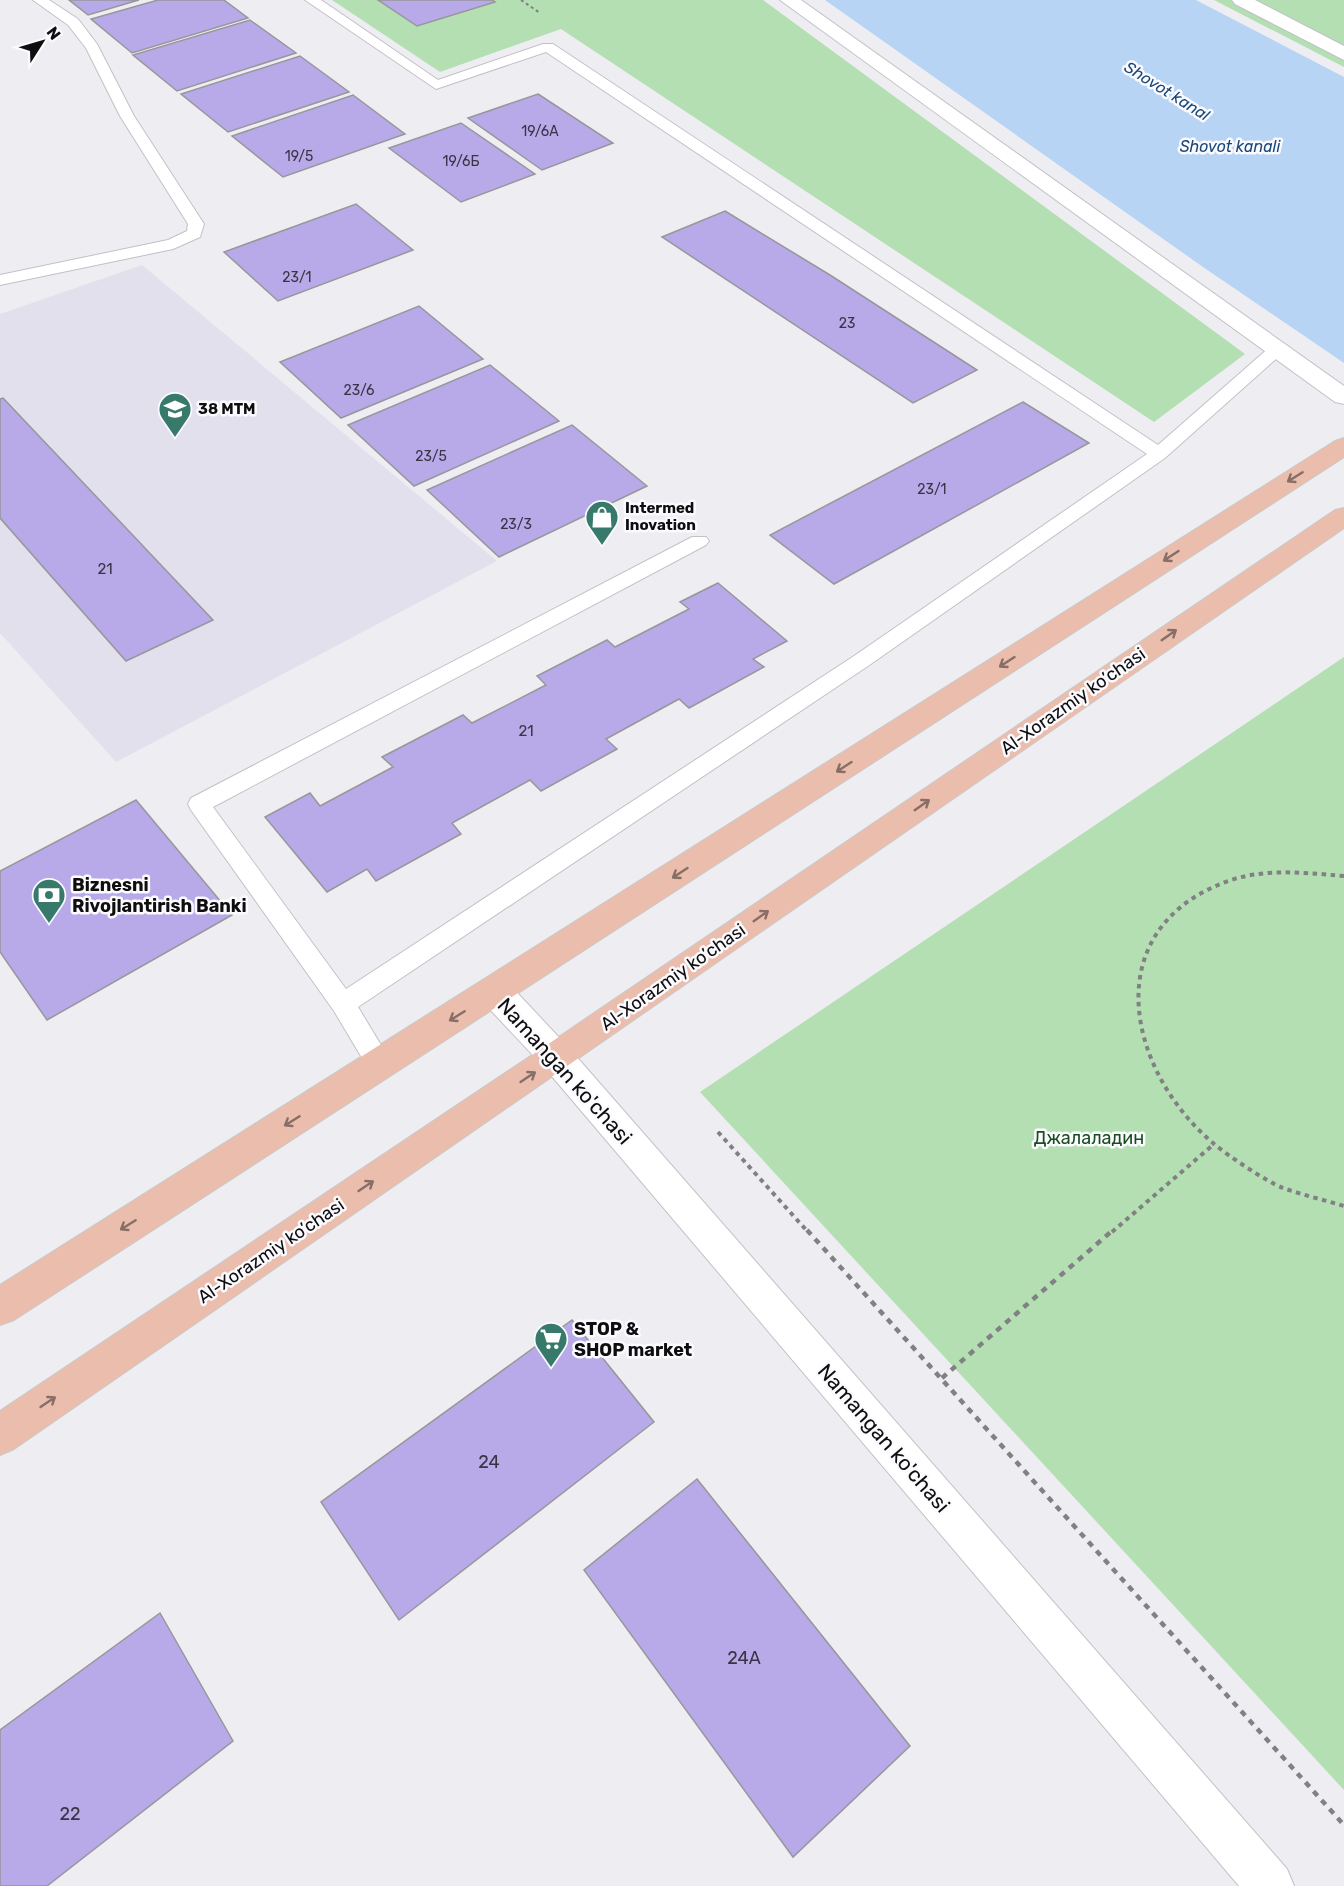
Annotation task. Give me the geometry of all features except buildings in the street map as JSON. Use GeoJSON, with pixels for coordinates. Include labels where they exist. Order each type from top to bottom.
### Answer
{"type":"FeatureCollection","features":[{"type":"Feature","properties":{"kind":"main road"},"geometry":{"type":"LineString","coordinates":[[0,1306],[495,992],[1344,446]]}},
{"type":"Feature","properties":{"kind":"main road","name":"Al-Xorazmiy ko’chasi"},"geometry":{"type":"LineString","coordinates":[[0,1435],[556,1057],[1344,516]]}},
{"type":"Feature","properties":{"kind":"street"},"geometry":{"type":"LineString","coordinates":[[789,0],[1344,397]]}},
{"type":"Feature","properties":{"kind":"street"},"geometry":{"type":"LineString","coordinates":[[1240,0],[1344,54]]}},
{"type":"Feature","properties":{"kind":"street","name":"Namangan ko'chasi"},"geometry":{"type":"LineString","coordinates":[[495,992],[556,1057],[1270,1886]]}},
{"type":"Feature","properties":{"kind":"lane"},"geometry":{"type":"LineString","coordinates":[[2,274],[173,244],[194,234],[196,224],[127,116],[92,47],[73,22],[40,0]]}},
{"type":"Feature","properties":{"kind":"lane"},"geometry":{"type":"LineString","coordinates":[[312,0],[436,85],[548,47],[1159,454]]}},
{"type":"Feature","properties":{"kind":"lane"},"geometry":{"type":"LineString","coordinates":[[343,1004],[861,661],[1159,454],[1277,350]]}},
{"type":"Feature","properties":{"kind":"lane"},"geometry":{"type":"LineString","coordinates":[[380,1065],[343,1004],[199,804],[699,541]]}},
{"type":"Feature","properties":{"kind":"path"},"geometry":{"type":"LineString","coordinates":[[1344,876],[1288,871],[1232,880],[1185,903],[1152,939],[1137,985],[1142,1038],[1168,1093],[1214,1144],[1281,1187],[1344,1206]]}},
{"type":"Feature","properties":{"kind":"path"},"geometry":{"type":"LineString","coordinates":[[718,1132],[1344,1825]]}},
{"type":"Feature","properties":{"kind":"path"},"geometry":{"type":"LineString","coordinates":[[942,1378],[1214,1144]]}},
{"type":"Feature","properties":{"kind":"shaded area","name":"38 MTM"},"geometry":{"type":"Polygon","coordinates":[[[142,265],[497,561],[116,762],[0,633],[0,314],[142,265]]]}},
{"type":"Feature","properties":{"kind":"green space"},"geometry":{"type":"Polygon","coordinates":[[[332,0],[763,0],[1245,354],[1154,422],[561,29],[440,72],[332,0]]]}},
{"type":"Feature","properties":{"kind":"green space"},"geometry":{"type":"Polygon","coordinates":[[[1214,0],[1344,0],[1344,67],[1214,0]]]}},
{"type":"Feature","properties":{"kind":"green space","name":"Джалаладин"},"geometry":{"type":"Polygon","coordinates":[[[1344,657],[1344,1790],[700,1092],[1344,657]]]}},
{"type":"Feature","properties":{"kind":"water","name":"Shovot kanali"},"geometry":{"type":"Polygon","coordinates":[[[825,0],[1196,0],[1344,77],[1344,363],[1203,267],[825,0]]]}},
{"type":"Feature","properties":{"kind":"place","name":"38 MTM"},"geometry":{"type":"Point","coordinates":[175,438]}},
{"type":"Feature","properties":{"kind":"place","name":"Intermed Inovation"},"geometry":{"type":"Point","coordinates":[602,546]}},
{"type":"Feature","properties":{"kind":"place","name":"Biznesni Rivojlantirish Banki"},"geometry":{"type":"Point","coordinates":[49,924]}},
{"type":"Feature","properties":{"kind":"place","name":"STOP & SHOP market"},"geometry":{"type":"Point","coordinates":[551,1368]}},
{"type":"Feature","properties":{"kind":"water label","name":"Shovot kanal"},"geometry":{"type":"Point","coordinates":[1167,91]}}]}
